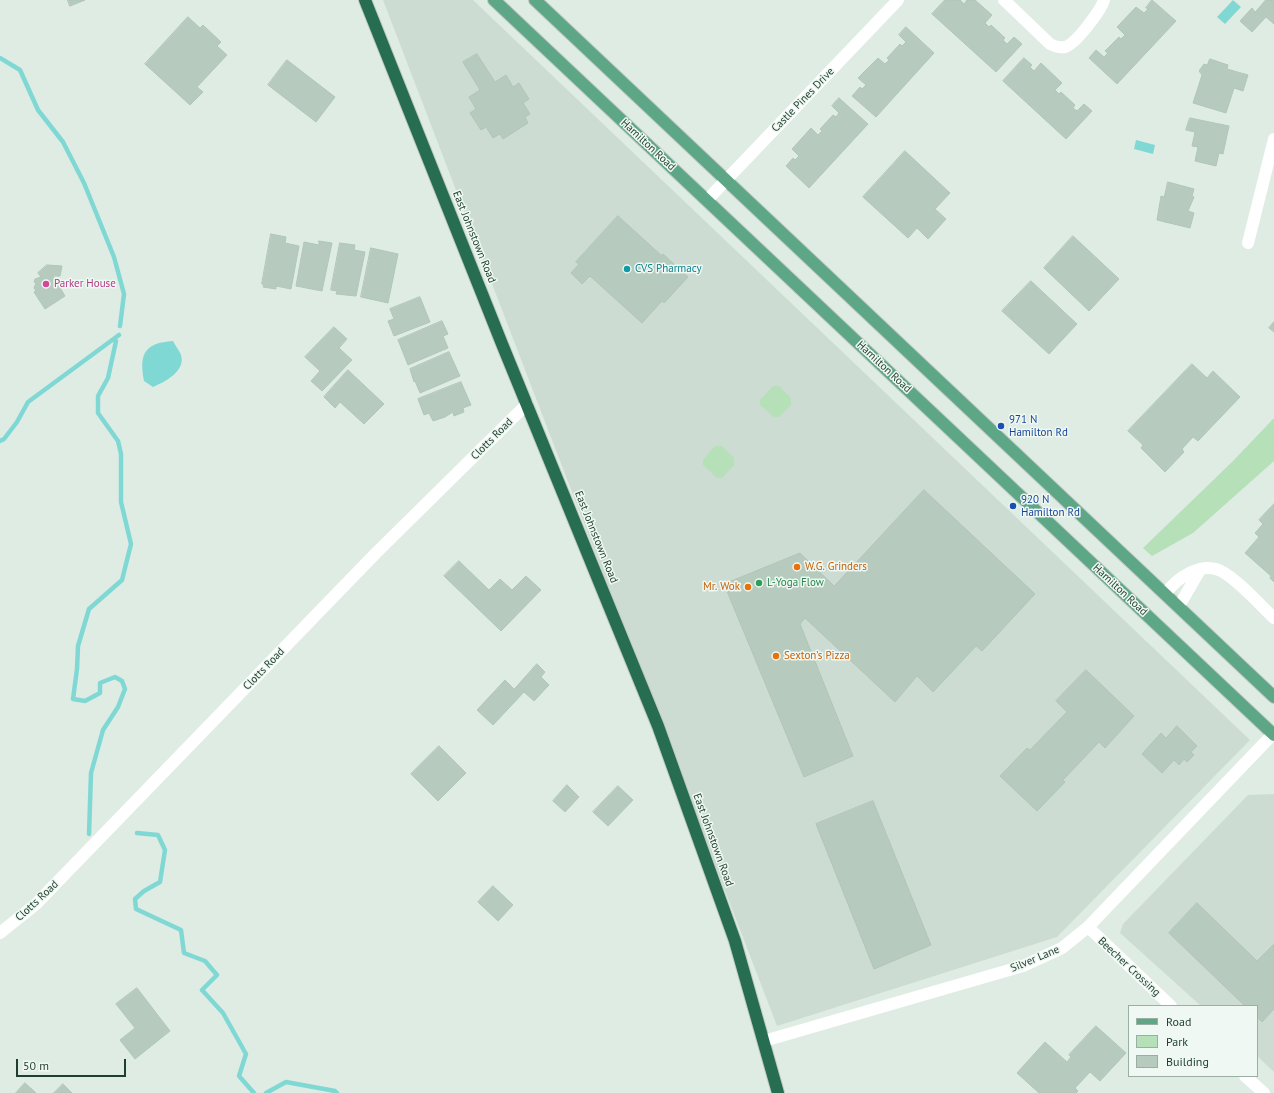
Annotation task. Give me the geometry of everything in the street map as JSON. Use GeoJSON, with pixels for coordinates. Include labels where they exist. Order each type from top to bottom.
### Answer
{"type":"FeatureCollection","features":[{"type":"Feature","properties":{"kind":"highway","name":"East Johnstown Road"},"geometry":{"type":"LineString","coordinates":[[366,0],[527,404],[658,726],[735,941],[778,1093]]}},
{"type":"Feature","properties":{"kind":"main road","name":"Hamilton Road"},"geometry":{"type":"LineString","coordinates":[[494,0],[1274,734]]}},
{"type":"Feature","properties":{"kind":"main road"},"geometry":{"type":"LineString","coordinates":[[535,0],[1166,593],[1274,697]]}},
{"type":"Feature","properties":{"kind":"street","name":"Castle Pines Drive"},"geometry":{"type":"LineString","coordinates":[[707,200],[898,0]]}},
{"type":"Feature","properties":{"kind":"street"},"geometry":{"type":"LineString","coordinates":[[1004,0],[1050,44],[1057,47],[1065,46],[1072,42],[1102,8],[1104,0]]}},
{"type":"Feature","properties":{"kind":"street"},"geometry":{"type":"LineString","coordinates":[[1248,242],[1274,139]]}},
{"type":"Feature","properties":{"kind":"street","name":"Clotts Road"},"geometry":{"type":"LineString","coordinates":[[0,933],[36,904],[375,554],[527,404]]}},
{"type":"Feature","properties":{"kind":"street"},"geometry":{"type":"LineString","coordinates":[[1166,593],[1174,582],[1192,572],[1212,568],[1221,571],[1274,618]]}},
{"type":"Feature","properties":{"kind":"street"},"geometry":{"type":"LineString","coordinates":[[1179,606],[1200,570]]}},
{"type":"Feature","properties":{"kind":"street","name":"Silver Lane"},"geometry":{"type":"LineString","coordinates":[[764,1041],[1023,966],[1062,948],[1088,927],[1274,734]]}},
{"type":"Feature","properties":{"kind":"street","name":"Beecher Crossing"},"geometry":{"type":"LineString","coordinates":[[1088,927],[1170,1005]]}},
{"type":"Feature","properties":{"kind":"street"},"geometry":{"type":"LineString","coordinates":[[1247,1077],[1264,1093]]}},
{"type":"Feature","properties":{"kind":"shaded area"},"geometry":{"type":"Polygon","coordinates":[[[383,0],[473,0],[1250,740],[1057,937],[777,1026],[383,0]]]}},
{"type":"Feature","properties":{"kind":"shaded area"},"geometry":{"type":"Polygon","coordinates":[[[1274,794],[1274,1072],[1258,1057],[1258,1005],[1200,1005],[1120,933],[1123,924],[1248,795],[1274,794]]]}},
{"type":"Feature","properties":{"kind":"green space"},"geometry":{"type":"Polygon","coordinates":[[[773,386],[779,386],[791,398],[791,405],[779,417],[774,417],[760,405],[760,400],[773,386]]]}},
{"type":"Feature","properties":{"kind":"green space"},"geometry":{"type":"Polygon","coordinates":[[[1274,418],[1274,461],[1193,533],[1152,556],[1143,548],[1233,461],[1274,418]]]}},
{"type":"Feature","properties":{"kind":"green space"},"geometry":{"type":"Polygon","coordinates":[[[715,446],[722,446],[734,458],[734,465],[722,478],[717,478],[703,465],[703,460],[715,446]]]}},
{"type":"Feature","properties":{"kind":"water"},"geometry":{"type":"Polygon","coordinates":[[[1233,0],[1241,7],[1225,24],[1217,17],[1233,0]]]}},
{"type":"Feature","properties":{"kind":"water"},"geometry":{"type":"Polygon","coordinates":[[[1136,140],[1155,145],[1153,154],[1134,149],[1136,140]]]}},
{"type":"Feature","properties":{"kind":"water"},"geometry":{"type":"Polygon","coordinates":[[[173,341],[181,355],[182,361],[178,371],[168,379],[153,387],[144,381],[142,364],[143,357],[150,347],[163,342],[173,341]]]}},
{"type":"Feature","properties":{"kind":"building"},"geometry":{"type":"Polygon","coordinates":[[[68,0],[85,0],[70,6],[68,0]]]}},
{"type":"Feature","properties":{"kind":"building"},"geometry":{"type":"Polygon","coordinates":[[[945,0],[960,0],[964,4],[967,0],[975,0],[992,15],[985,23],[989,27],[991,25],[1005,38],[1003,40],[1007,44],[1014,37],[1022,44],[996,72],[932,14],[945,0]]]}},
{"type":"Feature","properties":{"kind":"building"},"geometry":{"type":"Polygon","coordinates":[[[1152,0],[1176,21],[1117,84],[1089,58],[1096,50],[1104,57],[1108,53],[1105,51],[1119,37],[1121,39],[1125,35],[1117,27],[1136,7],[1144,13],[1148,9],[1146,8],[1152,0]]]}},
{"type":"Feature","properties":{"kind":"building"},"geometry":{"type":"Polygon","coordinates":[[[1266,0],[1274,0],[1274,24],[1266,17],[1252,32],[1240,21],[1252,8],[1255,12],[1266,0]]]}},
{"type":"Feature","properties":{"kind":"building"},"geometry":{"type":"Polygon","coordinates":[[[188,17],[200,28],[203,25],[221,42],[217,46],[227,55],[197,87],[203,92],[190,105],[145,64],[188,17]]]}},
{"type":"Feature","properties":{"kind":"building"},"geometry":{"type":"Polygon","coordinates":[[[906,27],[934,53],[876,117],[852,96],[860,87],[862,89],[866,85],[858,78],[878,58],[885,64],[889,60],[887,58],[900,44],[902,46],[906,42],[899,35],[906,27]]]}},
{"type":"Feature","properties":{"kind":"building"},"geometry":{"type":"Polygon","coordinates":[[[477,54],[495,82],[506,75],[513,87],[519,83],[529,99],[523,103],[530,114],[525,117],[528,123],[503,139],[500,134],[493,138],[486,127],[481,130],[470,113],[476,109],[469,97],[480,90],[463,62],[477,54]]]}},
{"type":"Feature","properties":{"kind":"building"},"geometry":{"type":"Polygon","coordinates":[[[1024,58],[1032,65],[1030,67],[1034,71],[1041,63],[1062,83],[1055,90],[1059,94],[1061,92],[1075,105],[1073,108],[1077,111],[1084,104],[1092,111],[1066,139],[1003,81],[1024,58]]]}},
{"type":"Feature","properties":{"kind":"building"},"geometry":{"type":"Polygon","coordinates":[[[1210,59],[1228,65],[1227,69],[1248,75],[1243,91],[1234,88],[1226,113],[1193,103],[1202,75],[1199,71],[1204,64],[1207,65],[1210,59]]]}},
{"type":"Feature","properties":{"kind":"building"},"geometry":{"type":"Polygon","coordinates":[[[287,60],[335,97],[316,122],[268,85],[287,60]]]}},
{"type":"Feature","properties":{"kind":"building"},"geometry":{"type":"Polygon","coordinates":[[[839,98],[868,124],[809,188],[786,166],[793,158],[795,160],[799,156],[792,149],[811,128],[818,135],[822,131],[820,129],[833,115],[836,117],[839,113],[832,106],[839,98]]]}},
{"type":"Feature","properties":{"kind":"building"},"geometry":{"type":"Polygon","coordinates":[[[1190,118],[1229,126],[1223,154],[1219,153],[1216,166],[1195,161],[1198,147],[1192,146],[1195,132],[1186,130],[1190,118]]]}},
{"type":"Feature","properties":{"kind":"building"},"geometry":{"type":"Polygon","coordinates":[[[905,151],[950,193],[935,209],[946,219],[928,239],[917,228],[908,238],[863,197],[905,151]]]}},
{"type":"Feature","properties":{"kind":"building"},"geometry":{"type":"Polygon","coordinates":[[[1168,182],[1194,189],[1192,196],[1194,197],[1188,211],[1194,213],[1190,228],[1157,220],[1161,196],[1164,197],[1168,182]]]}},
{"type":"Feature","properties":{"kind":"building","name":"CVS Pharmacy"},"geometry":{"type":"Polygon","coordinates":[[[618,216],[662,256],[663,254],[688,277],[664,303],[662,301],[642,323],[590,276],[582,284],[571,273],[579,264],[576,262],[618,216]]]}},
{"type":"Feature","properties":{"kind":"building"},"geometry":{"type":"Polygon","coordinates":[[[271,234],[286,237],[285,243],[299,246],[291,289],[276,286],[276,289],[263,287],[264,285],[262,284],[271,234]]]}},
{"type":"Feature","properties":{"kind":"building"},"geometry":{"type":"Polygon","coordinates":[[[1073,236],[1119,279],[1089,311],[1044,268],[1073,236]]]}},
{"type":"Feature","properties":{"kind":"building"},"geometry":{"type":"Polygon","coordinates":[[[319,241],[332,243],[322,291],[296,286],[304,242],[319,245],[319,241]]]}},
{"type":"Feature","properties":{"kind":"building"},"geometry":{"type":"Polygon","coordinates":[[[340,243],[355,245],[354,250],[365,252],[356,296],[336,294],[337,291],[331,290],[340,243]]]}},
{"type":"Feature","properties":{"kind":"building"},"geometry":{"type":"Polygon","coordinates":[[[371,248],[398,254],[388,303],[361,297],[371,248]]]}},
{"type":"Feature","properties":{"kind":"building"},"geometry":{"type":"Polygon","coordinates":[[[47,265],[62,266],[60,276],[53,276],[65,296],[45,309],[34,292],[36,291],[34,288],[36,283],[34,282],[35,279],[41,277],[38,273],[47,265]]]}},
{"type":"Feature","properties":{"kind":"building"},"geometry":{"type":"Polygon","coordinates":[[[1031,281],[1077,324],[1049,354],[1002,311],[1031,281]]]}},
{"type":"Feature","properties":{"kind":"building"},"geometry":{"type":"Polygon","coordinates":[[[420,297],[430,322],[394,336],[388,321],[394,319],[390,309],[420,297]]]}},
{"type":"Feature","properties":{"kind":"building"},"geometry":{"type":"Polygon","coordinates":[[[442,321],[448,334],[443,336],[448,348],[408,365],[398,340],[442,321]]]}},
{"type":"Feature","properties":{"kind":"building"},"geometry":{"type":"Polygon","coordinates":[[[1274,322],[1274,332],[1269,328],[1274,322]]]}},
{"type":"Feature","properties":{"kind":"building"},"geometry":{"type":"Polygon","coordinates":[[[334,327],[347,339],[339,348],[352,360],[322,391],[311,381],[320,371],[305,357],[334,327]]]}},
{"type":"Feature","properties":{"kind":"building"},"geometry":{"type":"Polygon","coordinates":[[[449,352],[460,376],[420,393],[415,381],[414,382],[410,369],[449,352]]]}},
{"type":"Feature","properties":{"kind":"building"},"geometry":{"type":"Polygon","coordinates":[[[1192,364],[1207,378],[1213,371],[1240,397],[1198,441],[1193,437],[1182,449],[1184,452],[1165,472],[1141,448],[1143,445],[1128,431],[1192,364]]]}},
{"type":"Feature","properties":{"kind":"building"},"geometry":{"type":"Polygon","coordinates":[[[348,370],[384,404],[364,424],[340,402],[335,408],[324,397],[348,370]]]}},
{"type":"Feature","properties":{"kind":"building"},"geometry":{"type":"Polygon","coordinates":[[[461,382],[471,405],[463,408],[464,412],[454,416],[453,412],[445,417],[433,421],[429,413],[424,415],[418,399],[461,382]]]}},
{"type":"Feature","properties":{"kind":"building"},"geometry":{"type":"Polygon","coordinates":[[[924,490],[1035,594],[982,651],[976,646],[933,692],[917,676],[895,702],[805,618],[800,624],[853,756],[804,777],[724,584],[800,553],[834,586],[924,490]]]}},
{"type":"Feature","properties":{"kind":"building"},"geometry":{"type":"Polygon","coordinates":[[[1274,504],[1274,582],[1270,578],[1271,576],[1245,553],[1259,537],[1255,533],[1263,524],[1259,520],[1274,504]]]}},
{"type":"Feature","properties":{"kind":"building"},"geometry":{"type":"Polygon","coordinates":[[[459,561],[489,590],[500,579],[512,590],[526,576],[541,590],[501,631],[444,576],[459,561]]]}},
{"type":"Feature","properties":{"kind":"building"},"geometry":{"type":"Polygon","coordinates":[[[537,664],[545,672],[541,677],[549,685],[534,701],[524,692],[493,725],[477,710],[505,680],[514,689],[537,664]]]}},
{"type":"Feature","properties":{"kind":"building"},"geometry":{"type":"Polygon","coordinates":[[[1086,670],[1134,716],[1105,748],[1099,742],[1063,780],[1065,782],[1037,811],[1000,776],[1027,748],[1030,750],[1067,712],[1056,701],[1086,670]]]}},
{"type":"Feature","properties":{"kind":"building"},"geometry":{"type":"Polygon","coordinates":[[[1177,726],[1197,746],[1191,752],[1194,755],[1187,762],[1184,759],[1179,765],[1174,760],[1162,773],[1142,754],[1161,733],[1166,738],[1177,726]]]}},
{"type":"Feature","properties":{"kind":"building"},"geometry":{"type":"Polygon","coordinates":[[[439,746],[466,773],[438,801],[411,774],[439,746]]]}},
{"type":"Feature","properties":{"kind":"building"},"geometry":{"type":"Polygon","coordinates":[[[567,785],[579,797],[565,812],[553,801],[567,785]]]}},
{"type":"Feature","properties":{"kind":"building"},"geometry":{"type":"Polygon","coordinates":[[[618,786],[633,800],[608,826],[593,812],[618,786]]]}},
{"type":"Feature","properties":{"kind":"building"},"geometry":{"type":"Polygon","coordinates":[[[873,801],[931,945],[874,969],[816,824],[873,801]]]}},
{"type":"Feature","properties":{"kind":"building"},"geometry":{"type":"Polygon","coordinates":[[[493,886],[513,905],[498,921],[478,902],[493,886]]]}},
{"type":"Feature","properties":{"kind":"building"},"geometry":{"type":"Polygon","coordinates":[[[1197,903],[1257,961],[1274,944],[1274,1009],[1262,1022],[1258,1018],[1258,1005],[1244,1005],[1169,933],[1197,903]]]}},
{"type":"Feature","properties":{"kind":"building"},"geometry":{"type":"Polygon","coordinates":[[[137,988],[170,1031],[135,1059],[120,1040],[135,1028],[116,1004],[137,988]]]}},
{"type":"Feature","properties":{"kind":"building"},"geometry":{"type":"Polygon","coordinates":[[[1096,1026],[1126,1053],[1100,1081],[1090,1072],[1075,1088],[1078,1091],[1076,1093],[1039,1093],[1017,1073],[1045,1042],[1067,1062],[1071,1057],[1069,1055],[1096,1026]]]}},
{"type":"Feature","properties":{"kind":"building"},"geometry":{"type":"Polygon","coordinates":[[[25,1083],[36,1093],[16,1093],[25,1083]]]}},
{"type":"Feature","properties":{"kind":"building"},"geometry":{"type":"Polygon","coordinates":[[[63,1084],[72,1093],[54,1093],[63,1084]]]}},
{"type":"Feature","properties":{"kind":"waterway"},"geometry":{"type":"LineString","coordinates":[[0,58],[20,70],[38,110],[63,142],[84,183],[114,257],[124,294],[120,326]]}},
{"type":"Feature","properties":{"kind":"waterway"},"geometry":{"type":"LineString","coordinates":[[0,441],[4,439],[17,422],[28,402],[119,335]]}},
{"type":"Feature","properties":{"kind":"waterway"},"geometry":{"type":"LineString","coordinates":[[89,834],[91,773],[103,730],[118,707],[125,689],[122,681],[115,677],[100,683],[100,693],[85,701],[73,699],[78,646],[89,609],[122,580],[131,544],[121,502],[121,454],[118,441],[98,413],[98,396],[108,378],[116,341]]}},
{"type":"Feature","properties":{"kind":"waterway"},"geometry":{"type":"LineString","coordinates":[[137,833],[158,835],[165,850],[160,882],[144,891],[135,899],[136,909],[181,930],[184,953],[205,961],[217,975],[202,990],[223,1013],[246,1054],[239,1076],[254,1093]]}},
{"type":"Feature","properties":{"kind":"waterway"},"geometry":{"type":"LineString","coordinates":[[266,1093],[286,1082],[335,1091],[337,1093]]}},
{"type":"Feature","properties":{"kind":"place","name":"CVS Pharmacy"},"geometry":{"type":"Point","coordinates":[627,269]}},
{"type":"Feature","properties":{"kind":"place","name":"Parker House"},"geometry":{"type":"Point","coordinates":[46,284]}},
{"type":"Feature","properties":{"kind":"place","name":"971 N Hamilton Rd"},"geometry":{"type":"Point","coordinates":[1001,426]}},
{"type":"Feature","properties":{"kind":"place","name":"920 N Hamilton Rd"},"geometry":{"type":"Point","coordinates":[1013,506]}},
{"type":"Feature","properties":{"kind":"place","name":"W.G. Grinders"},"geometry":{"type":"Point","coordinates":[797,567]}},
{"type":"Feature","properties":{"kind":"place","name":"L-Yoga Flow"},"geometry":{"type":"Point","coordinates":[759,583]}},
{"type":"Feature","properties":{"kind":"place","name":"Mr. Wok"},"geometry":{"type":"Point","coordinates":[748,587]}},
{"type":"Feature","properties":{"kind":"place","name":"Sexton’s Pizza"},"geometry":{"type":"Point","coordinates":[776,656]}}]}
